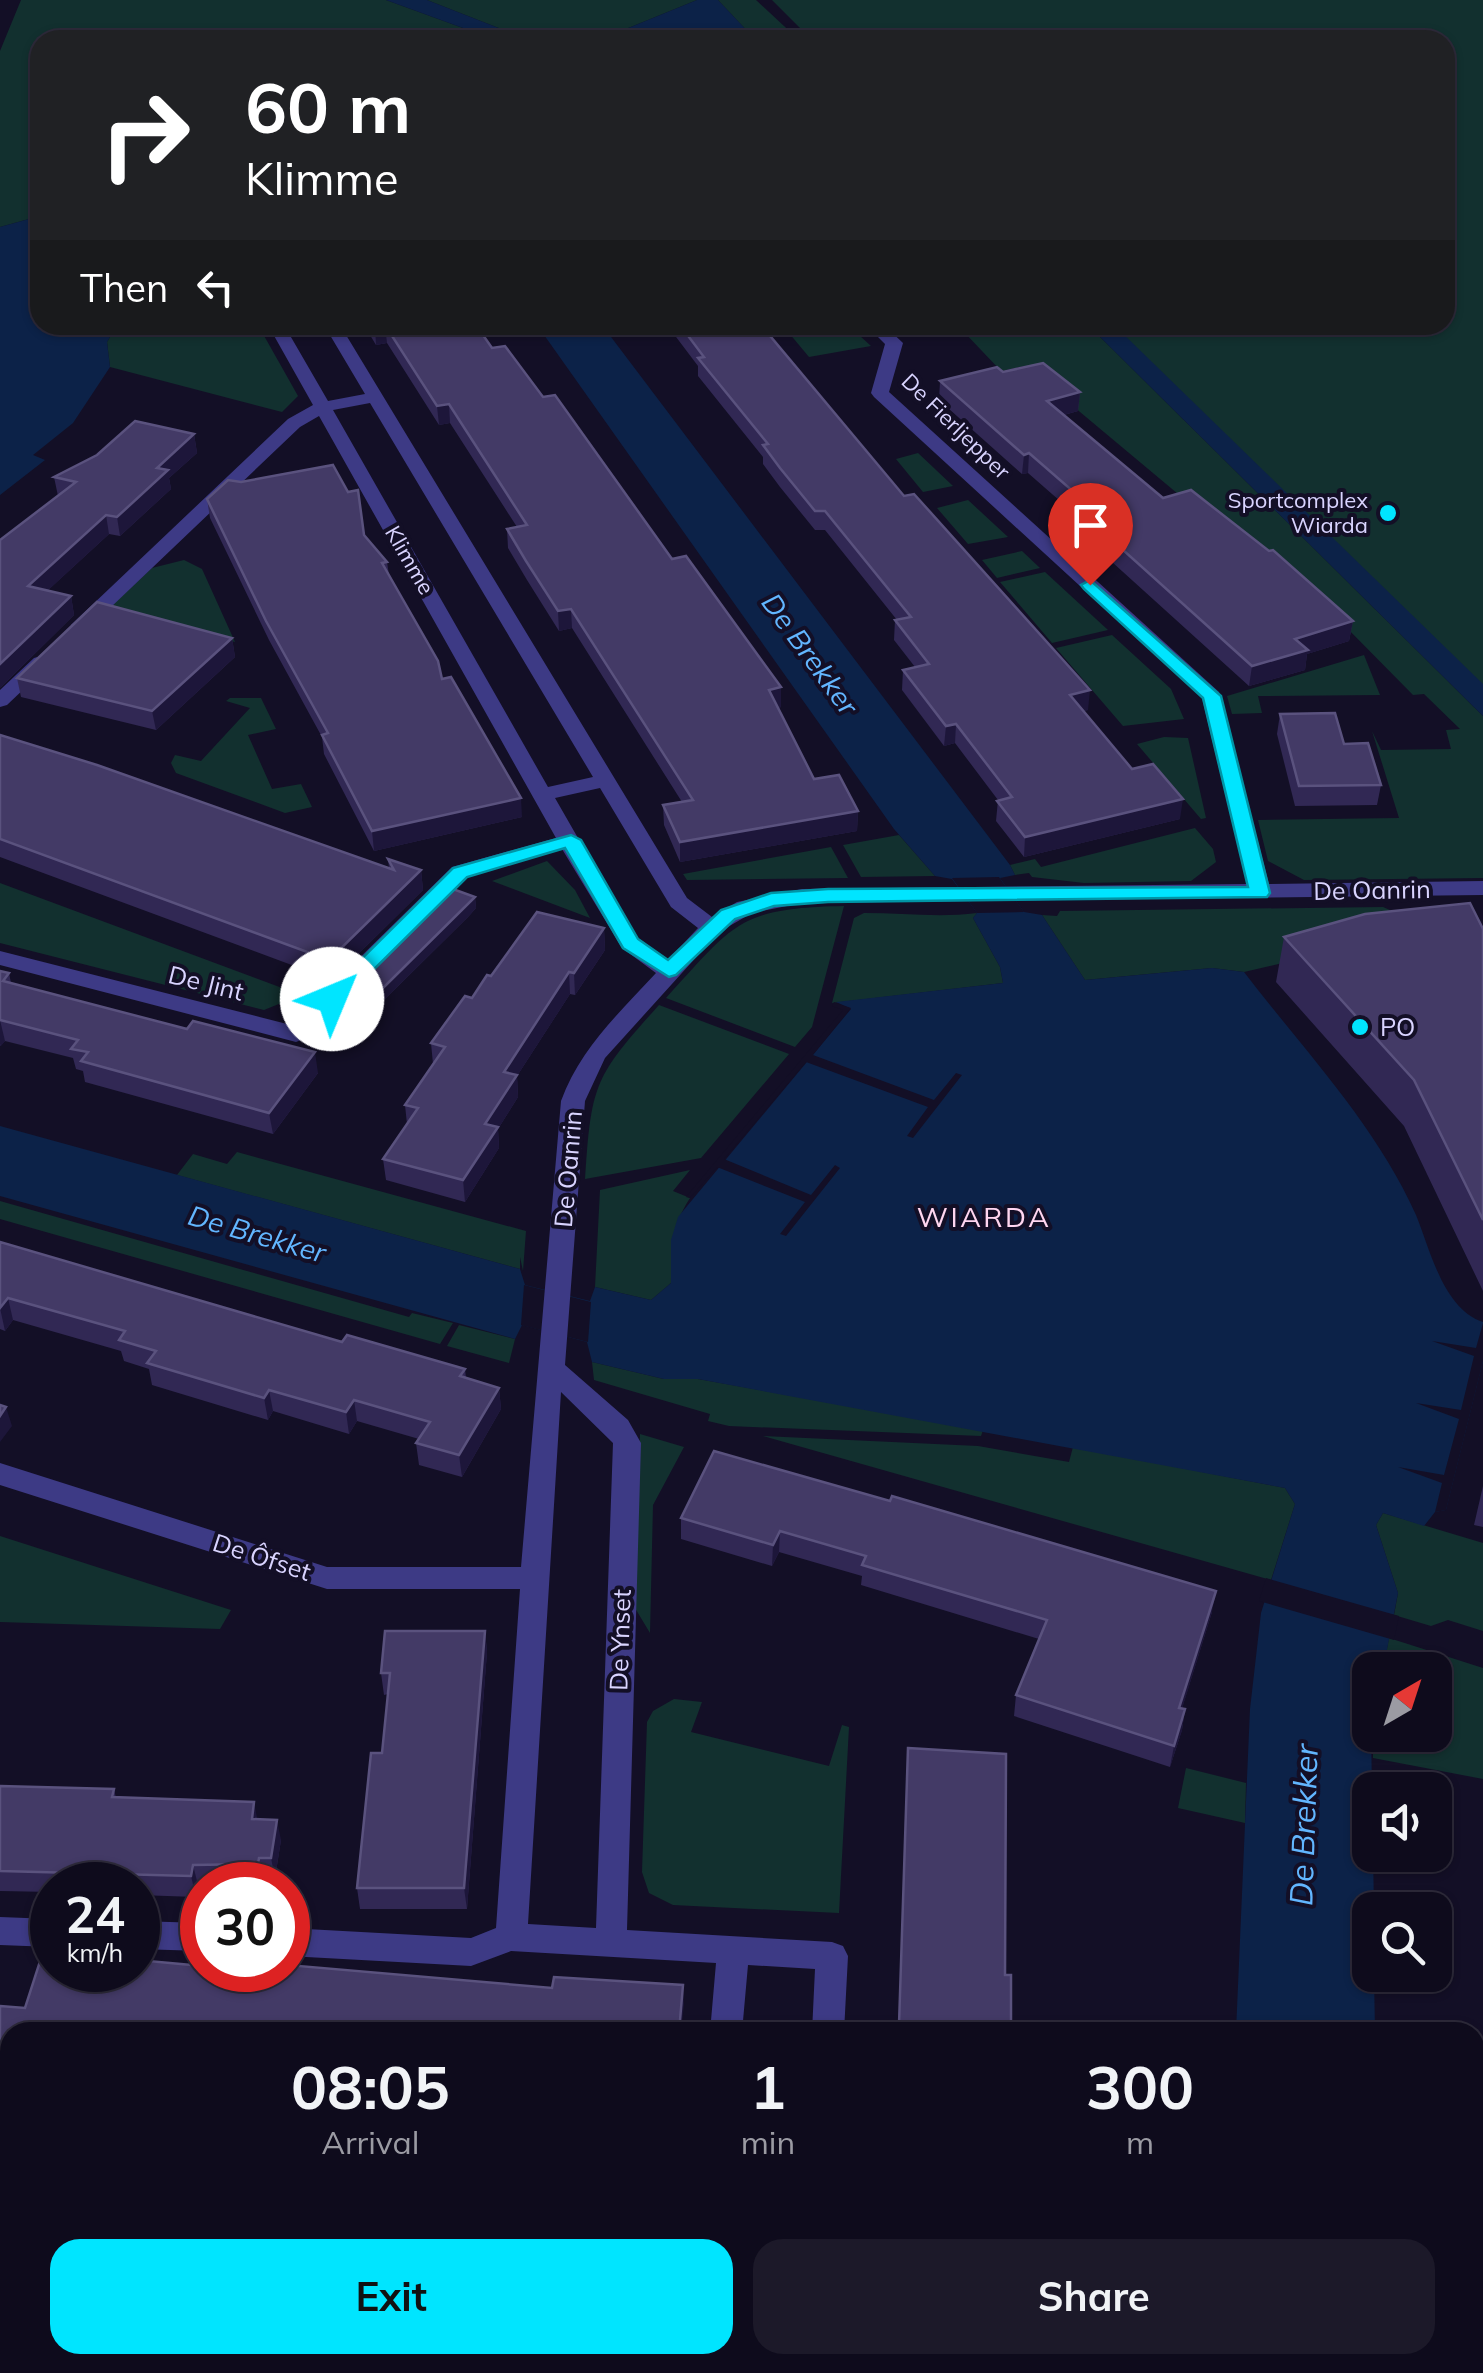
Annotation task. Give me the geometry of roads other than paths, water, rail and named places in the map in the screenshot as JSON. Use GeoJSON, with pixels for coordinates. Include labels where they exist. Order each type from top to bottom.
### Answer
{"type":"FeatureCollection","features":[{"type":"Feature","properties":{"kind":"street","name":"Klimme"},"geometry":{"type":"LineString","coordinates":[[282,335],[630,943],[669,970]]}},
{"type":"Feature","properties":{"kind":"street"},"geometry":{"type":"LineString","coordinates":[[338,335],[679,902],[711,927]]}},
{"type":"Feature","properties":{"kind":"street","name":"De Fierljepper"},"geometry":{"type":"LineString","coordinates":[[885,335],[894,343],[880,393],[1212,696],[1260,893]]}},
{"type":"Feature","properties":{"kind":"street"},"geometry":{"type":"LineString","coordinates":[[0,701],[294,423],[322,407],[376,397]]}},
{"type":"Feature","properties":{"kind":"street"},"geometry":{"type":"LineString","coordinates":[[544,794],[606,780]]}},
{"type":"Feature","properties":{"kind":"street","name":"De Jint"},"geometry":{"type":"LineString","coordinates":[[0,958],[296,1034],[460,872],[571,840]]}},
{"type":"Feature","properties":{"kind":"street","name":"De Oanrin"},"geometry":{"type":"LineString","coordinates":[[511,1938],[534,1578],[557,1334],[573,1101],[597,1052],[669,970],[728,915],[771,900],[963,894],[1468,894]]}},
{"type":"Feature","properties":{"kind":"street","name":"De Ynset"},"geometry":{"type":"LineString","coordinates":[[550,1377],[618,1427],[628,1443],[611,1944]]}},
{"type":"Feature","properties":{"kind":"street","name":"De Ôfset"},"geometry":{"type":"LineString","coordinates":[[0,1474],[328,1578],[534,1578]]}},
{"type":"Feature","properties":{"kind":"street"},"geometry":{"type":"LineString","coordinates":[[0,1931],[30,1932]]}},
{"type":"Feature","properties":{"kind":"street"},"geometry":{"type":"LineString","coordinates":[[310,1943],[471,1952],[511,1938],[832,1956],[829,2022]]}},
{"type":"Feature","properties":{"kind":"street"},"geometry":{"type":"LineString","coordinates":[[727,2022],[733,1951]]}},
{"type":"Feature","properties":{"kind":"water"},"geometry":{"type":"Polygon","coordinates":[[[386,0],[427,0],[504,30],[468,30],[386,0]]]}},
{"type":"Feature","properties":{"kind":"water"},"geometry":{"type":"Polygon","coordinates":[[[697,0],[718,0],[746,30],[624,30],[697,0]]]}},
{"type":"Feature","properties":{"kind":"water"},"geometry":{"type":"Polygon","coordinates":[[[30,219],[30,335],[111,335],[107,342],[110,367],[73,423],[33,455],[45,460],[0,495],[0,227],[30,219]]]}},
{"type":"Feature","properties":{"kind":"water","name":"De Brekker"},"geometry":{"type":"Polygon","coordinates":[[[544,335],[610,335],[1010,865],[1015,875],[1000,878],[1024,912],[1042,915],[1085,980],[1212,968],[1244,972],[1360,1119],[1400,1182],[1448,1291],[1469,1315],[1483,1322],[1483,1361],[1446,1510],[1435,1512],[1424,1526],[1383,1513],[1376,1525],[1398,1593],[1387,1652],[1352,1652],[1352,1752],[1371,1752],[1372,1772],[1352,1772],[1352,1872],[1373,1872],[1374,1892],[1352,1892],[1352,1992],[1374,1992],[1375,2022],[1236,2022],[1250,1709],[1261,1613],[1295,1504],[1285,1488],[698,1379],[664,1379],[592,1362],[587,1342],[522,1325],[515,1339],[0,1196],[0,1126],[520,1269],[525,1285],[590,1301],[595,1287],[651,1300],[671,1283],[671,1240],[678,1217],[851,1009],[836,1002],[1003,983],[1000,967],[973,918],[977,913],[952,879],[935,876],[894,829],[544,335]]]}},
{"type":"Feature","properties":{"kind":"water"},"geometry":{"type":"Polygon","coordinates":[[[1098,335],[1124,335],[1483,684],[1483,716],[1098,335]]]}},
{"type":"Feature","properties":{"kind":"place","name":"Sportcomplex Wiarda"},"geometry":{"type":"Point","coordinates":[1388,513]}},
{"type":"Feature","properties":{"kind":"place","name":"PO"},"geometry":{"type":"Point","coordinates":[1360,1027]}},
{"type":"Feature","properties":{"kind":"district","name":"WIARDA"},"geometry":{"type":"Point","coordinates":[984,1217]}}]}
